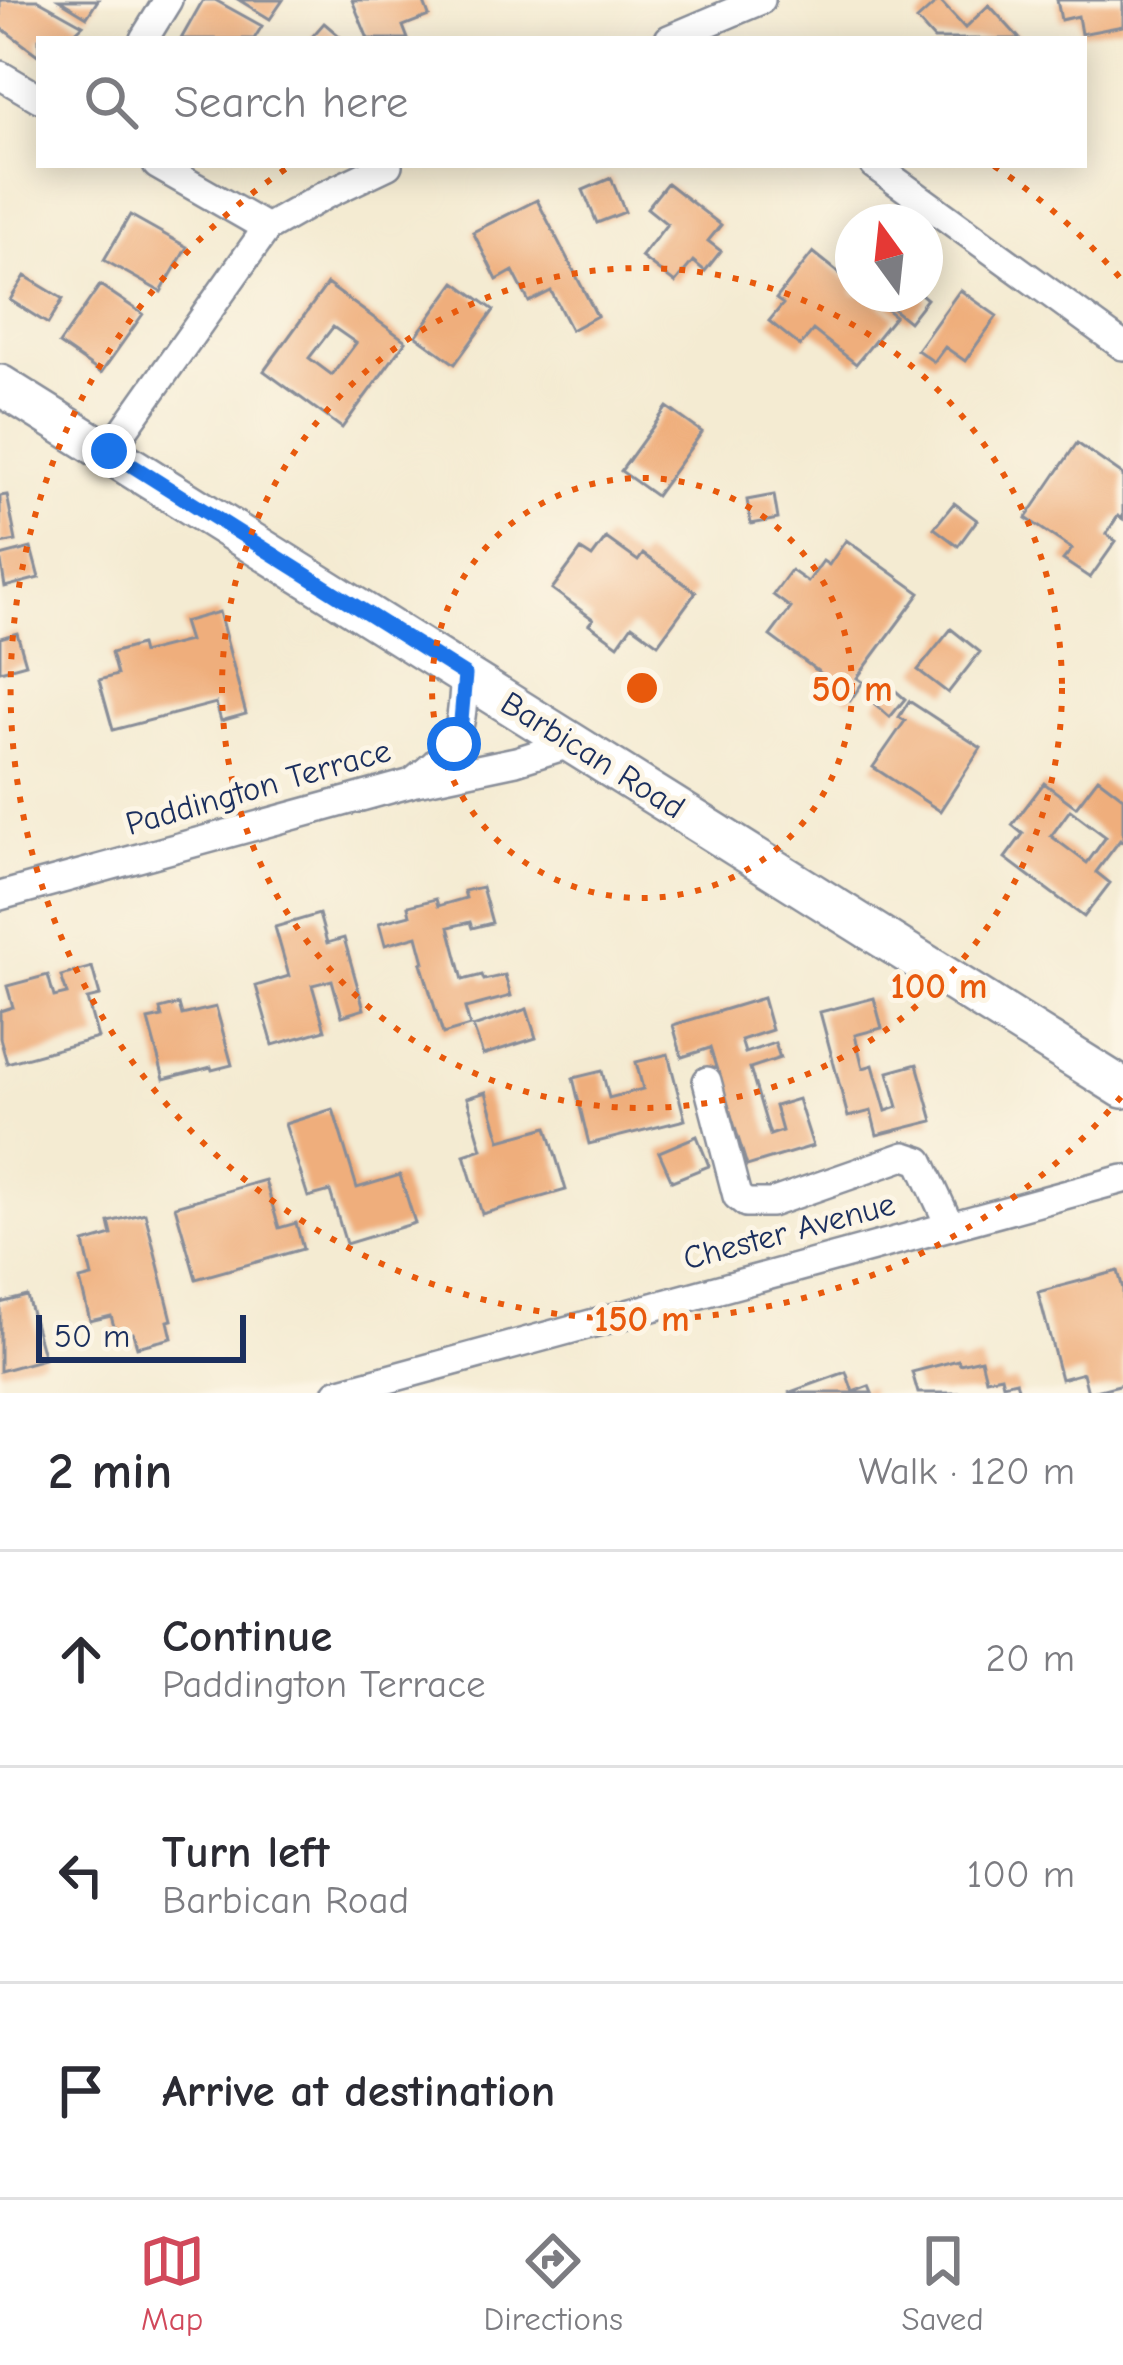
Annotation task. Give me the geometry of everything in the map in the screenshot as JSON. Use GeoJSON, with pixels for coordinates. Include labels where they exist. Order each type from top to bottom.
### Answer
{"type":"FeatureCollection","features":[{"type":"Feature","properties":{"kind":"main road","name":"Barbican Road"},"geometry":{"type":"LineString","coordinates":[[0,386],[1123,1088]]}},
{"type":"Feature","properties":{"kind":"street"},"geometry":{"type":"LineString","coordinates":[[146,36],[168,0]]}},
{"type":"Feature","properties":{"kind":"street"},"geometry":{"type":"LineString","coordinates":[[684,36],[761,0]]}},
{"type":"Feature","properties":{"kind":"street"},"geometry":{"type":"LineString","coordinates":[[0,75],[36,96]]}},
{"type":"Feature","properties":{"kind":"street"},"geometry":{"type":"LineString","coordinates":[[162,168],[267,228]]}},
{"type":"Feature","properties":{"kind":"street"},"geometry":{"type":"LineString","coordinates":[[109,451],[267,228],[382,168]]}},
{"type":"Feature","properties":{"kind":"street"},"geometry":{"type":"LineString","coordinates":[[878,168],[1123,346]]}},
{"type":"Feature","properties":{"kind":"street","name":"Paddington Terrace"},"geometry":{"type":"LineString","coordinates":[[0,896],[412,783],[454,744],[465,675]]}},
{"type":"Feature","properties":{"kind":"street"},"geometry":{"type":"LineString","coordinates":[[412,783],[573,743]]}},
{"type":"Feature","properties":{"kind":"street"},"geometry":{"type":"LineString","coordinates":[[707,1081],[737,1196],[746,1203],[771,1203],[905,1156],[920,1162],[949,1224]]}},
{"type":"Feature","properties":{"kind":"street","name":"Chester Avenue"},"geometry":{"type":"LineString","coordinates":[[337,1393],[1123,1179]]}},
{"type":"Feature","properties":{"kind":"building"},"geometry":{"type":"Polygon","coordinates":[[[0,0],[38,0],[83,25],[71,36],[36,36],[36,54],[0,27],[0,0]]]}},
{"type":"Feature","properties":{"kind":"building"},"geometry":{"type":"Polygon","coordinates":[[[59,0],[98,0],[87,17],[59,0]]]}},
{"type":"Feature","properties":{"kind":"building"},"geometry":{"type":"Polygon","coordinates":[[[203,0],[215,0],[262,26],[256,36],[183,36],[203,0]]]}},
{"type":"Feature","properties":{"kind":"building"},"geometry":{"type":"Polygon","coordinates":[[[239,0],[283,0],[270,19],[239,0]]]}},
{"type":"Feature","properties":{"kind":"building"},"geometry":{"type":"Polygon","coordinates":[[[352,0],[423,0],[429,16],[403,26],[407,36],[367,36],[352,0]]]}},
{"type":"Feature","properties":{"kind":"building"},"geometry":{"type":"Polygon","coordinates":[[[939,0],[965,28],[989,5],[1017,36],[931,36],[917,20],[939,0]]]}},
{"type":"Feature","properties":{"kind":"building"},"geometry":{"type":"Polygon","coordinates":[[[1057,0],[1123,0],[1123,26],[1081,34],[1078,16],[1061,20],[1057,0]]]}},
{"type":"Feature","properties":{"kind":"building"},"geometry":{"type":"Polygon","coordinates":[[[324,23],[339,36],[313,36],[324,23]]]}},
{"type":"Feature","properties":{"kind":"building"},"geometry":{"type":"Polygon","coordinates":[[[611,178],[625,212],[597,223],[583,190],[611,178]]]}},
{"type":"Feature","properties":{"kind":"building"},"geometry":{"type":"Polygon","coordinates":[[[667,183],[721,225],[708,241],[721,251],[705,271],[693,261],[675,283],[641,257],[667,224],[647,208],[667,183]]]}},
{"type":"Feature","properties":{"kind":"building"},"geometry":{"type":"Polygon","coordinates":[[[537,200],[597,316],[571,330],[551,291],[529,302],[513,271],[497,280],[473,232],[537,200]]]}},
{"type":"Feature","properties":{"kind":"building"},"geometry":{"type":"Polygon","coordinates":[[[130,215],[187,247],[161,292],[104,260],[130,215]]]}},
{"type":"Feature","properties":{"kind":"building"},"geometry":{"type":"Polygon","coordinates":[[[813,252],[835,270],[835,312],[890,312],[895,316],[856,364],[813,330],[800,346],[769,321],[783,304],[776,299],[813,252]]]}},
{"type":"Feature","properties":{"kind":"building"},"geometry":{"type":"Polygon","coordinates":[[[25,276],[63,299],[48,324],[10,300],[25,276]]]}},
{"type":"Feature","properties":{"kind":"building"},"geometry":{"type":"Polygon","coordinates":[[[455,282],[494,310],[455,364],[416,336],[455,282]]]}},
{"type":"Feature","properties":{"kind":"building"},"geometry":{"type":"Polygon","coordinates":[[[327,284],[406,341],[342,428],[264,371],[327,284]],[[333,327],[309,358],[332,375],[356,343],[333,327]]]}},
{"type":"Feature","properties":{"kind":"building"},"geometry":{"type":"Polygon","coordinates":[[[100,285],[143,314],[101,373],[59,344],[100,285]]]}},
{"type":"Feature","properties":{"kind":"building"},"geometry":{"type":"Polygon","coordinates":[[[960,290],[997,316],[965,361],[945,347],[934,362],[917,350],[960,290]]]}},
{"type":"Feature","properties":{"kind":"building"},"geometry":{"type":"Polygon","coordinates":[[[897,312],[917,312],[909,322],[897,312]]]}},
{"type":"Feature","properties":{"kind":"building"},"geometry":{"type":"Polygon","coordinates":[[[667,407],[702,432],[656,496],[621,471],[667,407]]]}},
{"type":"Feature","properties":{"kind":"building"},"geometry":{"type":"Polygon","coordinates":[[[1077,443],[1123,475],[1123,519],[1118,516],[1106,534],[1116,541],[1090,578],[1063,560],[1072,549],[1026,518],[1077,443]]]}},
{"type":"Feature","properties":{"kind":"building"},"geometry":{"type":"Polygon","coordinates":[[[7,495],[16,541],[0,544],[0,496],[7,495]]]}},
{"type":"Feature","properties":{"kind":"building"},"geometry":{"type":"Polygon","coordinates":[[[774,495],[778,519],[751,524],[747,500],[774,495]]]}},
{"type":"Feature","properties":{"kind":"building"},"geometry":{"type":"Polygon","coordinates":[[[954,503],[977,520],[958,546],[934,528],[954,503]]]}},
{"type":"Feature","properties":{"kind":"building"},"geometry":{"type":"Polygon","coordinates":[[[606,538],[638,561],[643,554],[696,592],[658,644],[632,625],[618,645],[589,624],[593,619],[552,589],[581,550],[592,557],[606,538]]]}},
{"type":"Feature","properties":{"kind":"building"},"geometry":{"type":"Polygon","coordinates":[[[846,540],[920,593],[857,678],[863,682],[850,701],[770,636],[791,608],[773,595],[791,570],[808,582],[823,561],[829,565],[846,540]]]}},
{"type":"Feature","properties":{"kind":"building"},"geometry":{"type":"Polygon","coordinates":[[[31,548],[39,578],[5,587],[0,556],[31,548]]]}},
{"type":"Feature","properties":{"kind":"building"},"geometry":{"type":"Polygon","coordinates":[[[219,612],[246,714],[221,721],[216,703],[113,730],[99,680],[117,675],[111,653],[140,645],[142,653],[189,641],[183,622],[219,612]]]}},
{"type":"Feature","properties":{"kind":"building"},"geometry":{"type":"Polygon","coordinates":[[[951,629],[980,652],[948,693],[918,670],[951,629]]]}},
{"type":"Feature","properties":{"kind":"building"},"geometry":{"type":"Polygon","coordinates":[[[17,633],[26,664],[0,671],[0,638],[17,633]]]}},
{"type":"Feature","properties":{"kind":"building"},"geometry":{"type":"Polygon","coordinates":[[[890,686],[905,699],[890,717],[875,704],[890,686]]]}},
{"type":"Feature","properties":{"kind":"building"},"geometry":{"type":"Polygon","coordinates":[[[909,701],[981,748],[940,811],[873,767],[905,721],[899,717],[909,701]]]}},
{"type":"Feature","properties":{"kind":"building"},"geometry":{"type":"Polygon","coordinates":[[[1098,778],[1123,797],[1123,842],[1096,872],[1110,883],[1084,917],[1005,858],[1023,834],[1012,825],[1044,783],[1076,807],[1098,778]],[[1070,810],[1051,836],[1087,863],[1106,837],[1070,810]]]}},
{"type":"Feature","properties":{"kind":"building"},"geometry":{"type":"Polygon","coordinates":[[[482,887],[492,923],[449,927],[463,980],[505,975],[511,996],[465,1008],[470,1026],[443,1034],[417,936],[385,945],[379,923],[410,915],[408,906],[436,899],[438,906],[466,898],[464,891],[482,887]]]}},
{"type":"Feature","properties":{"kind":"building"},"geometry":{"type":"Polygon","coordinates":[[[319,914],[327,943],[344,938],[364,1009],[342,1016],[332,980],[312,985],[325,1030],[273,1045],[256,986],[289,976],[275,927],[319,914]]]}},
{"type":"Feature","properties":{"kind":"building"},"geometry":{"type":"Polygon","coordinates":[[[92,967],[100,996],[87,999],[98,1038],[7,1063],[0,1038],[0,1011],[13,1007],[7,986],[48,975],[54,997],[67,994],[61,976],[92,967]]]}},
{"type":"Feature","properties":{"kind":"building"},"geometry":{"type":"Polygon","coordinates":[[[763,998],[772,1030],[741,1040],[745,1053],[775,1043],[780,1058],[750,1068],[770,1135],[782,1131],[775,1106],[798,1099],[813,1146],[747,1166],[710,1048],[682,1057],[673,1025],[763,998]]]}},
{"type":"Feature","properties":{"kind":"building"},"geometry":{"type":"Polygon","coordinates":[[[874,998],[882,1028],[855,1035],[863,1068],[873,1065],[886,1111],[898,1107],[888,1072],[917,1064],[933,1121],[877,1135],[871,1111],[848,1117],[820,1012],[874,998]]]}},
{"type":"Feature","properties":{"kind":"building"},"geometry":{"type":"Polygon","coordinates":[[[179,1004],[182,1015],[216,1007],[232,1065],[164,1079],[148,1020],[162,1017],[160,1009],[179,1004]]]}},
{"type":"Feature","properties":{"kind":"building"},"geometry":{"type":"Polygon","coordinates":[[[527,1009],[536,1038],[483,1055],[473,1027],[527,1009]]]}},
{"type":"Feature","properties":{"kind":"building"},"geometry":{"type":"Polygon","coordinates":[[[668,1054],[685,1120],[589,1144],[573,1078],[602,1071],[609,1098],[643,1089],[636,1062],[668,1054]]]}},
{"type":"Feature","properties":{"kind":"building"},"geometry":{"type":"Polygon","coordinates":[[[486,1092],[500,1140],[547,1127],[566,1190],[482,1214],[464,1155],[482,1149],[467,1098],[486,1092]]]}},
{"type":"Feature","properties":{"kind":"building"},"geometry":{"type":"Polygon","coordinates":[[[333,1109],[357,1188],[400,1175],[415,1223],[346,1244],[330,1191],[308,1197],[285,1124],[333,1109]]]}},
{"type":"Feature","properties":{"kind":"building"},"geometry":{"type":"Polygon","coordinates":[[[697,1136],[709,1166],[672,1181],[659,1152],[697,1136]]]}},
{"type":"Feature","properties":{"kind":"building"},"geometry":{"type":"Polygon","coordinates":[[[265,1180],[279,1228],[296,1223],[303,1249],[196,1279],[175,1206],[265,1180]]]}},
{"type":"Feature","properties":{"kind":"building"},"geometry":{"type":"Polygon","coordinates":[[[145,1213],[172,1320],[168,1321],[172,1338],[137,1347],[133,1333],[117,1337],[111,1316],[90,1321],[80,1280],[92,1277],[84,1243],[112,1235],[109,1222],[145,1213]]]}},
{"type":"Feature","properties":{"kind":"building"},"geometry":{"type":"Polygon","coordinates":[[[1118,1271],[1123,1289],[1123,1384],[1088,1393],[1083,1373],[1061,1379],[1038,1292],[1118,1271]]]}},
{"type":"Feature","properties":{"kind":"building"},"geometry":{"type":"Polygon","coordinates":[[[27,1296],[44,1359],[0,1371],[0,1303],[27,1296]]]}},
{"type":"Feature","properties":{"kind":"building"},"geometry":{"type":"Polygon","coordinates":[[[981,1359],[986,1379],[1001,1376],[1003,1384],[1016,1381],[1020,1393],[918,1393],[912,1372],[981,1359]]]}},
{"type":"Feature","properties":{"kind":"building"},"geometry":{"type":"Polygon","coordinates":[[[846,1372],[853,1392],[869,1386],[872,1393],[788,1393],[846,1372]]]}},
{"type":"Feature","properties":{"kind":"route"},"geometry":{"type":"LineString","coordinates":[[109,451],[465,675],[454,744]]}}]}
